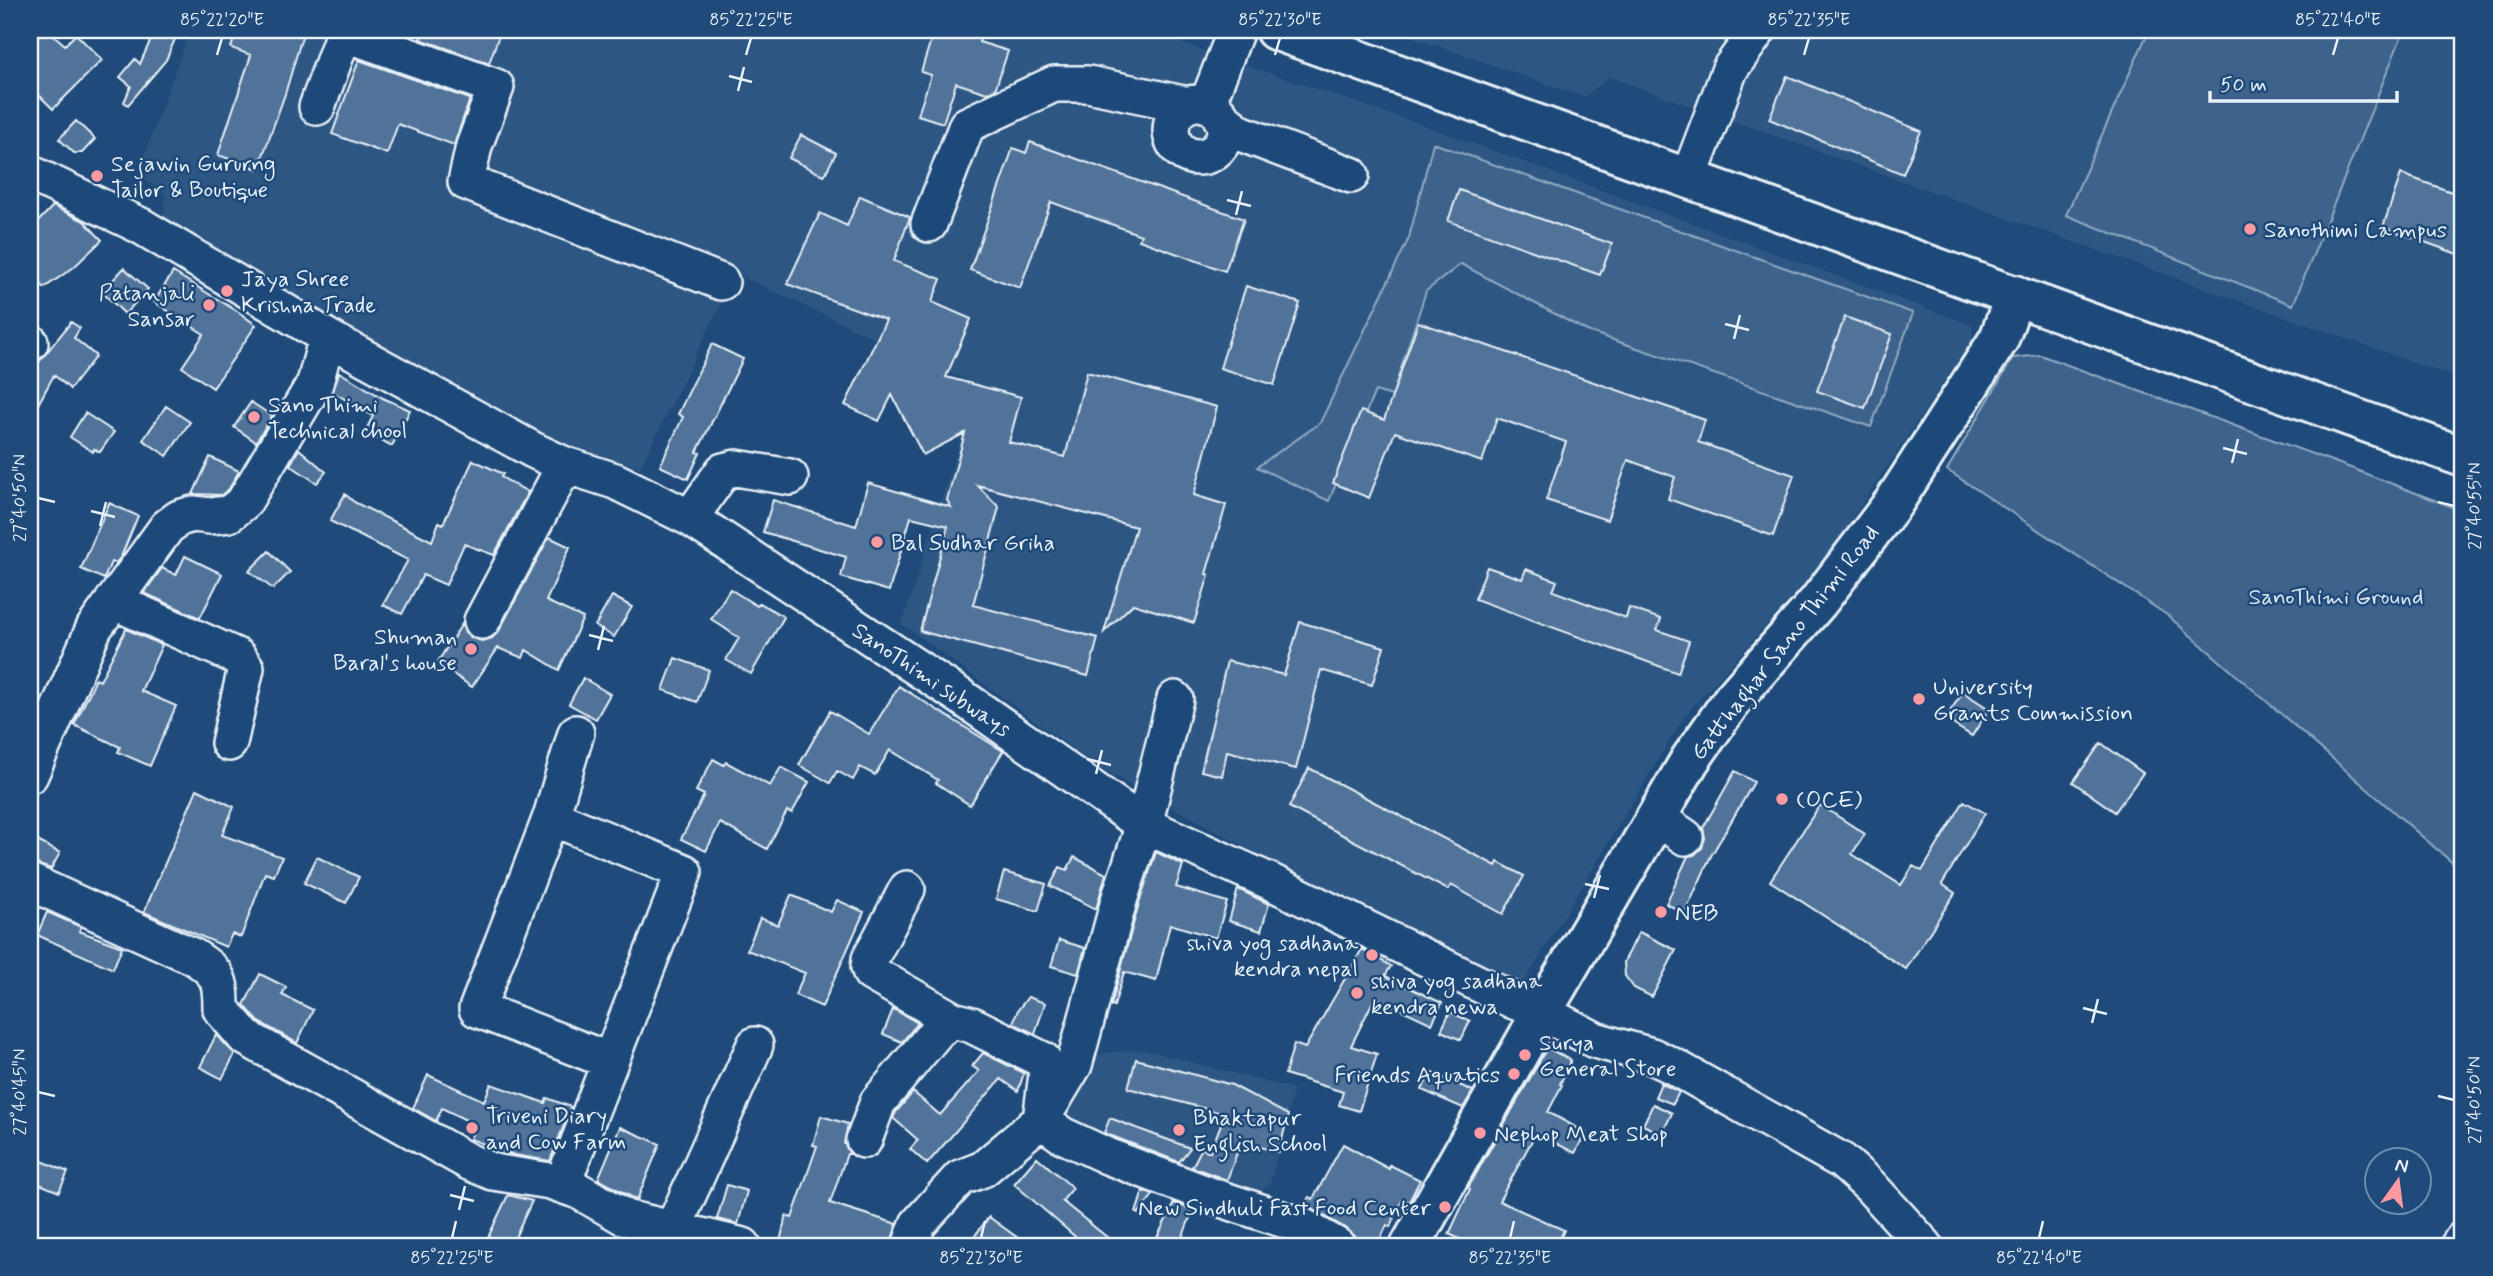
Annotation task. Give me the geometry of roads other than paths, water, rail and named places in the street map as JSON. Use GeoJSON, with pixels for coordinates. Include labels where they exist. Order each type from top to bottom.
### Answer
{"type":"FeatureCollection","features":[{"type":"Feature","properties":{"kind":"main road"},"geometry":{"type":"LineString","coordinates":[[1275,30],[2463,457]]}},
{"type":"Feature","properties":{"kind":"main road","name":"Gatthaghar Sano Thimi Road"},"geometry":{"type":"LineString","coordinates":[[1409,1246],[1542,1012],[1671,827],[1690,760],[1733,699],[1818,603],[1894,502],[1999,339],[2015,295]]}},
{"type":"Feature","properties":{"kind":"street"},"geometry":{"type":"LineString","coordinates":[[1206,109],[1236,30]]}},
{"type":"Feature","properties":{"kind":"street"},"geometry":{"type":"LineString","coordinates":[[1689,177],[1730,69],[1758,30]]}},
{"type":"Feature","properties":{"kind":"street"},"geometry":{"type":"LineString","coordinates":[[317,107],[345,31],[496,87],[474,146],[466,181],[721,282]]}},
{"type":"Feature","properties":{"kind":"street"},"geometry":{"type":"LineString","coordinates":[[929,224],[967,125],[1054,84],[1088,84],[1206,109],[1240,133],[1351,175]]}},
{"type":"Feature","properties":{"kind":"street","name":"SanoThimi subways"},"geometry":{"type":"LineString","coordinates":[[30,173],[141,226],[327,337],[533,450],[565,465],[615,481],[690,518],[960,696],[1144,825],[1269,881],[1595,1040],[1652,1056],[1675,1066],[1842,1161],[1870,1186],[1924,1246]]}},
{"type":"Feature","properties":{"kind":"street"},"geometry":{"type":"LineString","coordinates":[[30,775],[94,628],[167,527],[179,518],[193,513],[210,516],[229,514],[244,502],[315,383],[327,337]]}},
{"type":"Feature","properties":{"kind":"street"},"geometry":{"type":"LineString","coordinates":[[482,621],[565,465]]}},
{"type":"Feature","properties":{"kind":"street"},"geometry":{"type":"LineString","coordinates":[[690,518],[723,471],[736,468],[790,477]]}},
{"type":"Feature","properties":{"kind":"street"},"geometry":{"type":"LineString","coordinates":[[113,601],[238,657],[246,667],[229,743]]}},
{"type":"Feature","properties":{"kind":"street"},"geometry":{"type":"LineString","coordinates":[[911,1246],[918,1224],[960,1178],[983,1169],[1041,1119],[1074,1065],[1120,897],[1144,825],[1175,699]]}},
{"type":"Feature","properties":{"kind":"street"},"geometry":{"type":"LineString","coordinates":[[576,733],[551,817],[477,1009],[610,1061]]}},
{"type":"Feature","properties":{"kind":"street"},"geometry":{"type":"LineString","coordinates":[[551,817],[684,872],[562,1185]]}},
{"type":"Feature","properties":{"kind":"street"},"geometry":{"type":"LineString","coordinates":[[30,882],[194,957],[212,968],[220,983],[221,1009],[245,1037],[469,1163],[493,1172],[550,1181],[579,1191],[626,1219],[743,1246]]}},
{"type":"Feature","properties":{"kind":"street"},"geometry":{"type":"LineString","coordinates":[[907,889],[870,959],[871,973],[953,1020],[972,1025],[1043,1059],[1047,1074],[1041,1119]]}},
{"type":"Feature","properties":{"kind":"street"},"geometry":{"type":"LineString","coordinates":[[864,1140],[878,1102],[938,1030],[953,1020]]}},
{"type":"Feature","properties":{"kind":"street"},"geometry":{"type":"LineString","coordinates":[[672,1231],[755,1045]]}},
{"type":"Feature","properties":{"kind":"street"},"geometry":{"type":"LineString","coordinates":[[1041,1119],[1062,1135],[1107,1156],[1212,1196],[1300,1225],[1337,1246]]}},
{"type":"Feature","properties":{"kind":"street"},"geometry":{"type":"LineString","coordinates":[[2458,1246],[2463,1239]]}},
{"type":"Feature","properties":{"kind":"place","name":"Sejawin Gururng Tailor & Boutique"},"geometry":{"type":"Point","coordinates":[97,176]}},
{"type":"Feature","properties":{"kind":"place","name":"Sanothimi Campus"},"geometry":{"type":"Point","coordinates":[2250,229]}},
{"type":"Feature","properties":{"kind":"place","name":"Jaya Shree Krishna Trade"},"geometry":{"type":"Point","coordinates":[227,291]}},
{"type":"Feature","properties":{"kind":"place","name":"Patanjali Sansar"},"geometry":{"type":"Point","coordinates":[209,305]}},
{"type":"Feature","properties":{"kind":"place","name":"Sano Thimi Technical chool"},"geometry":{"type":"Point","coordinates":[254,417]}},
{"type":"Feature","properties":{"kind":"place","name":"Bal Sudhar Griha"},"geometry":{"type":"Point","coordinates":[877,542]}},
{"type":"Feature","properties":{"kind":"place","name":"Shuman Baral's house"},"geometry":{"type":"Point","coordinates":[471,649]}},
{"type":"Feature","properties":{"kind":"place","name":"University Grants Commission"},"geometry":{"type":"Point","coordinates":[1919,699]}},
{"type":"Feature","properties":{"kind":"place","name":"(OCE)"},"geometry":{"type":"Point","coordinates":[1782,799]}},
{"type":"Feature","properties":{"kind":"place","name":"NEB"},"geometry":{"type":"Point","coordinates":[1661,912]}},
{"type":"Feature","properties":{"kind":"place","name":"shiva yog sadhana kendra nepal"},"geometry":{"type":"Point","coordinates":[1372,955]}},
{"type":"Feature","properties":{"kind":"place","name":"shiva yog sadhana kendra newa"},"geometry":{"type":"Point","coordinates":[1357,993]}},
{"type":"Feature","properties":{"kind":"place","name":"Surya General Store"},"geometry":{"type":"Point","coordinates":[1525,1055]}},
{"type":"Feature","properties":{"kind":"place","name":"Friends Aquatics"},"geometry":{"type":"Point","coordinates":[1514,1074]}},
{"type":"Feature","properties":{"kind":"place","name":"Triveni Diary and Cow Farm"},"geometry":{"type":"Point","coordinates":[472,1128]}},
{"type":"Feature","properties":{"kind":"place","name":"Bhaktapur English School"},"geometry":{"type":"Point","coordinates":[1179,1130]}},
{"type":"Feature","properties":{"kind":"place","name":"Nephop Meat Shop"},"geometry":{"type":"Point","coordinates":[1480,1133]}},
{"type":"Feature","properties":{"kind":"place","name":"New Sindhuli Fast Food Center"},"geometry":{"type":"Point","coordinates":[1445,1207]}},
{"type":"Feature","properties":{"kind":"park label","name":"SanoThimi Ground"},"geometry":{"type":"Point","coordinates":[2336,596]}}]}
